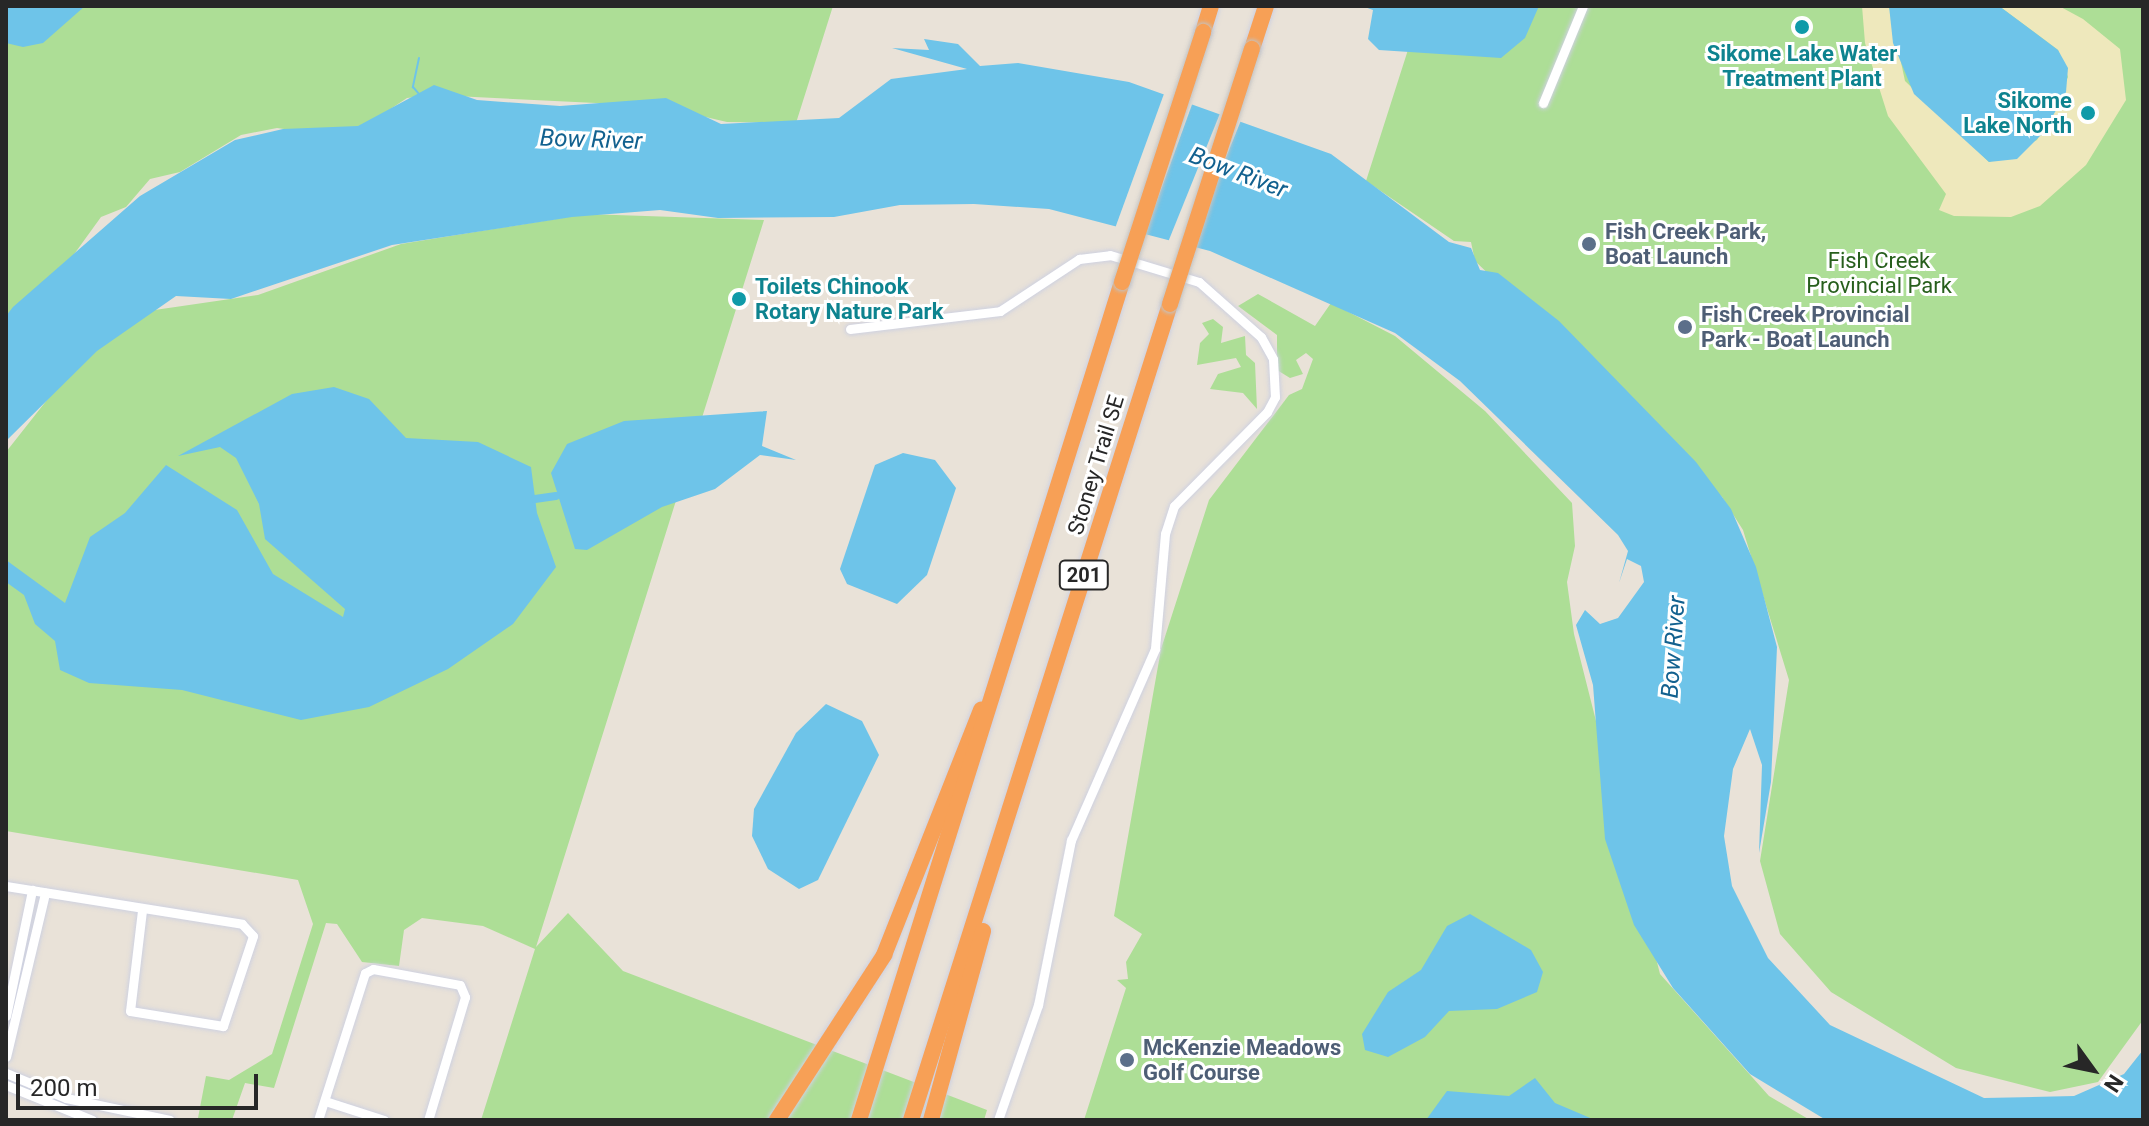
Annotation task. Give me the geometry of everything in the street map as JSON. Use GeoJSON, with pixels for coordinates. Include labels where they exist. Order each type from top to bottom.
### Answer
{"type":"FeatureCollection","features":[{"type":"Feature","properties":{"kind":"highway","name":"Stoney Trail SE"},"geometry":{"type":"LineString","coordinates":[[858,1120],[1057,503],[1122,282],[1211,6]]}},
{"type":"Feature","properties":{"kind":"highway","name":"Stoney Trail SE"},"geometry":{"type":"LineString","coordinates":[[911,1120],[1266,6]]}},
{"type":"Feature","properties":{"kind":"highway"},"geometry":{"type":"LineString","coordinates":[[777,1120],[895,933],[1019,620]]}},
{"type":"Feature","properties":{"kind":"highway"},"geometry":{"type":"LineString","coordinates":[[931,1120],[1000,847]]}},
{"type":"Feature","properties":{"kind":"street"},"geometry":{"type":"LineString","coordinates":[[1543,103],[1583,6]]}},
{"type":"Feature","properties":{"kind":"street"},"geometry":{"type":"LineString","coordinates":[[850,329],[1000,311],[1079,259],[1110,255],[1151,266],[1215,293],[1273,359],[1275,397],[1246,437],[1174,506],[1165,534],[1155,649],[1071,840],[1038,1005],[998,1120]]}},
{"type":"Feature","properties":{"kind":"street"},"geometry":{"type":"LineString","coordinates":[[6,886],[242,924],[253,936],[223,1026],[130,1011],[142,910]]}},
{"type":"Feature","properties":{"kind":"street"},"geometry":{"type":"LineString","coordinates":[[6,1016],[39,892]]}},
{"type":"Feature","properties":{"kind":"street"},"geometry":{"type":"LineString","coordinates":[[6,1057],[29,983],[39,892]]}},
{"type":"Feature","properties":{"kind":"street"},"geometry":{"type":"LineString","coordinates":[[318,1120],[365,973],[460,985],[465,997],[428,1120]]}},
{"type":"Feature","properties":{"kind":"street"},"geometry":{"type":"LineString","coordinates":[[17,981],[29,983]]}},
{"type":"Feature","properties":{"kind":"street"},"geometry":{"type":"LineString","coordinates":[[6,1073],[102,1109],[170,1120]]}},
{"type":"Feature","properties":{"kind":"street"},"geometry":{"type":"LineString","coordinates":[[6,1085],[92,1120]]}},
{"type":"Feature","properties":{"kind":"street"},"geometry":{"type":"LineString","coordinates":[[325,1101],[384,1120]]}},
{"type":"Feature","properties":{"kind":"street"},"geometry":{"type":"LineString","coordinates":[[99,1120],[102,1109]]}},
{"type":"Feature","properties":{"kind":"green space"},"geometry":{"type":"Polygon","coordinates":[[[6,6],[833,6],[796,123],[727,122],[658,106],[434,95],[407,98],[368,124],[327,135],[277,128],[241,135],[180,172],[150,179],[126,207],[101,217],[67,264],[6,320],[6,6]]]}},
{"type":"Feature","properties":{"kind":"green space","name":"Fish Creek Provincial Park"},"geometry":{"type":"Polygon","coordinates":[[[1422,6],[2143,6],[2143,1020],[2098,1082],[2050,1092],[1956,1068],[1831,992],[1780,934],[1760,861],[1789,680],[1743,530],[1722,497],[1475,261],[1471,242],[1454,241],[1366,181],[1422,6]]]}},
{"type":"Feature","properties":{"kind":"green space"},"geometry":{"type":"Polygon","coordinates":[[[586,214],[764,220],[536,947],[568,913],[623,971],[987,1110],[984,1120],[481,1120],[535,949],[483,926],[422,918],[404,930],[399,966],[362,962],[337,924],[326,923],[274,1088],[245,1083],[232,1120],[198,1118],[206,1076],[229,1080],[272,1054],[313,924],[298,880],[6,831],[6,452],[84,353],[141,312],[258,295],[401,244],[586,214]]]}},
{"type":"Feature","properties":{"kind":"green space","name":"McKenzie Meadows Golf Course"},"geometry":{"type":"Polygon","coordinates":[[[1258,294],[1315,326],[1331,303],[1395,336],[1485,411],[1572,503],[1575,546],[1567,582],[1574,634],[1660,974],[1769,1096],[1810,1120],[1084,1120],[1126,988],[1117,980],[1128,979],[1126,962],[1142,934],[1114,916],[1161,649],[1209,500],[1289,395],[1302,389],[1313,359],[1306,353],[1296,360],[1303,374],[1290,378],[1277,370],[1277,335],[1238,306],[1258,294]]]}},
{"type":"Feature","properties":{"kind":"green space"},"geometry":{"type":"Polygon","coordinates":[[[1213,319],[1223,327],[1221,343],[1245,336],[1246,355],[1255,363],[1257,409],[1243,393],[1210,389],[1218,374],[1241,367],[1236,358],[1197,365],[1200,343],[1209,334],[1202,323],[1213,319]]]}},
{"type":"Feature","properties":{"kind":"sand","name":"Sikome Lake North"},"geometry":{"type":"Polygon","coordinates":[[[1862,6],[1889,6],[1905,81],[1989,162],[2037,140],[2068,77],[2058,50],[1999,6],[2059,6],[2083,19],[2120,49],[2126,100],[2086,165],[2040,206],[2011,217],[1954,216],[1939,210],[1946,194],[1888,116],[1865,43],[1862,6]]]}},
{"type":"Feature","properties":{"kind":"water"},"geometry":{"type":"Polygon","coordinates":[[[6,6],[85,6],[43,43],[23,47],[6,43],[6,6]]]}},
{"type":"Feature","properties":{"kind":"water"},"geometry":{"type":"Polygon","coordinates":[[[1362,6],[1539,6],[1525,38],[1501,58],[1379,50],[1368,39],[1373,10],[1362,6]]]}},
{"type":"Feature","properties":{"kind":"water"},"geometry":{"type":"Polygon","coordinates":[[[1889,6],[1999,6],[2058,50],[2068,68],[2066,92],[2044,132],[2017,159],[1989,162],[1914,94],[1893,43],[1889,6]]]}},
{"type":"Feature","properties":{"kind":"water","name":"Bow River"},"geometry":{"type":"Polygon","coordinates":[[[924,39],[958,44],[980,66],[1018,63],[1129,82],[1331,154],[1449,242],[1471,248],[1480,270],[1498,273],[1559,321],[1696,462],[1731,509],[1756,567],[1777,647],[1771,782],[1759,853],[1762,765],[1750,729],[1733,769],[1724,836],[1732,886],[1768,958],[1830,1025],[1984,1098],[2074,1096],[2124,1074],[2143,1050],[2143,1120],[1826,1120],[1750,1074],[1673,988],[1634,925],[1605,839],[1593,685],[1576,625],[1585,610],[1600,624],[1618,618],[1644,582],[1641,566],[1627,559],[1619,583],[1628,551],[1618,535],[1460,381],[1395,333],[1210,251],[1049,209],[974,204],[900,205],[834,217],[718,218],[660,210],[572,217],[392,245],[231,299],[176,296],[97,351],[6,441],[6,316],[140,196],[235,140],[283,129],[358,126],[434,85],[477,100],[560,106],[666,98],[721,124],[839,118],[891,79],[967,69],[892,48],[929,50],[924,39]]]}},
{"type":"Feature","properties":{"kind":"water"},"geometry":{"type":"Polygon","coordinates":[[[334,387],[369,399],[406,438],[478,442],[531,467],[537,513],[556,567],[513,624],[448,669],[369,707],[301,720],[182,690],[89,683],[60,670],[55,641],[35,624],[24,595],[6,582],[6,560],[65,603],[90,537],[125,513],[166,465],[237,510],[273,574],[343,617],[345,609],[265,539],[259,504],[236,458],[220,447],[178,456],[292,394],[334,387]]]}},
{"type":"Feature","properties":{"kind":"water"},"geometry":{"type":"Polygon","coordinates":[[[767,411],[762,446],[796,460],[760,455],[715,489],[662,507],[587,550],[575,549],[551,473],[567,444],[624,421],[767,411]]]}},
{"type":"Feature","properties":{"kind":"water"},"geometry":{"type":"Polygon","coordinates":[[[903,453],[935,460],[956,488],[927,575],[897,604],[847,584],[840,569],[875,465],[903,453]]]}},
{"type":"Feature","properties":{"kind":"water"},"geometry":{"type":"Polygon","coordinates":[[[826,704],[862,721],[879,755],[818,880],[799,889],[768,869],[752,836],[754,809],[796,733],[826,704]]]}},
{"type":"Feature","properties":{"kind":"water"},"geometry":{"type":"Polygon","coordinates":[[[1470,914],[1531,950],[1543,972],[1537,992],[1497,1009],[1449,1011],[1425,1037],[1388,1057],[1365,1050],[1362,1034],[1388,992],[1421,970],[1447,926],[1470,914]]]}},
{"type":"Feature","properties":{"kind":"water"},"geometry":{"type":"Polygon","coordinates":[[[1535,1078],[1555,1103],[1595,1120],[1426,1120],[1447,1091],[1509,1096],[1535,1078]]]}},
{"type":"Feature","properties":{"kind":"pier"},"geometry":{"type":"Polygon","coordinates":[[[1165,91],[1193,101],[1142,242],[1114,232],[1165,91]]]}},
{"type":"Feature","properties":{"kind":"pier"},"geometry":{"type":"Polygon","coordinates":[[[1221,111],[1241,119],[1187,254],[1167,245],[1221,111]]]}},
{"type":"Feature","properties":{"kind":"waterway"},"geometry":{"type":"LineString","coordinates":[[419,58],[413,87],[419,94]]}},
{"type":"Feature","properties":{"kind":"waterway"},"geometry":{"type":"LineString","coordinates":[[535,499],[556,496]]}},
{"type":"Feature","properties":{"kind":"place","name":"Sikome Lake Water Treatment Plant"},"geometry":{"type":"Point","coordinates":[1802,27]}},
{"type":"Feature","properties":{"kind":"place","name":"Sikome Lake North"},"geometry":{"type":"Point","coordinates":[2088,113]}},
{"type":"Feature","properties":{"kind":"place","name":"Fish Creek Park, Boat Launch"},"geometry":{"type":"Point","coordinates":[1589,244]}},
{"type":"Feature","properties":{"kind":"place","name":"Toilets Chinook Rotary Nature Park"},"geometry":{"type":"Point","coordinates":[739,299]}},
{"type":"Feature","properties":{"kind":"place","name":"Fish Creek Provincial Park - Boat Launch"},"geometry":{"type":"Point","coordinates":[1685,327]}},
{"type":"Feature","properties":{"kind":"place","name":"McKenzie Meadows Golf Course"},"geometry":{"type":"Point","coordinates":[1127,1060]}}]}
